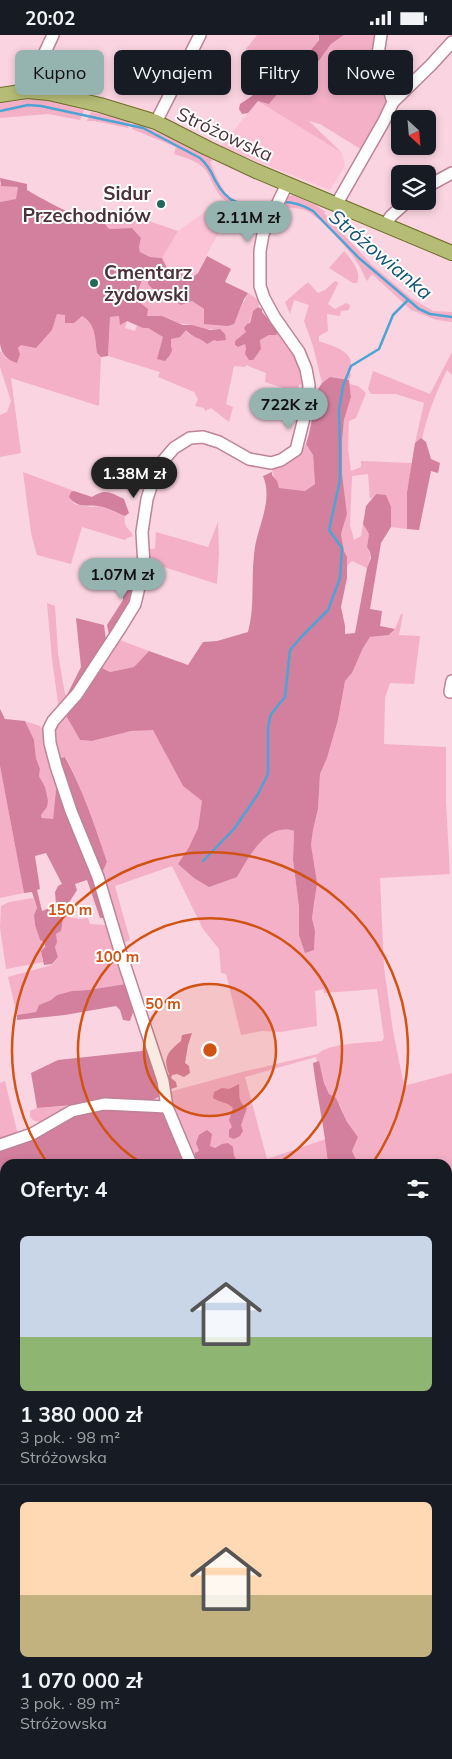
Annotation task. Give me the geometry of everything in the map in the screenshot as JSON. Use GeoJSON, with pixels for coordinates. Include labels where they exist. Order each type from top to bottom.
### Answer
{"type":"FeatureCollection","features":[{"type":"Feature","properties":{"kind":"main road","name":"Stróżowska"},"geometry":{"type":"LineString","coordinates":[[0,95],[15,93]]}},
{"type":"Feature","properties":{"kind":"main road","name":"Stróżowska"},"geometry":{"type":"LineString","coordinates":[[58,95],[100,105],[156,122],[207,148],[336,205],[452,253]]}},
{"type":"Feature","properties":{"kind":"street"},"geometry":{"type":"LineString","coordinates":[[46,50],[53,35]]}},
{"type":"Feature","properties":{"kind":"street"},"geometry":{"type":"LineString","coordinates":[[156,122],[200,35]]}},
{"type":"Feature","properties":{"kind":"street"},"geometry":{"type":"LineString","coordinates":[[381,35],[378,54],[393,102]]}},
{"type":"Feature","properties":{"kind":"street"},"geometry":{"type":"LineString","coordinates":[[336,205],[393,102],[431,65],[452,41]]}},
{"type":"Feature","properties":{"kind":"street"},"geometry":{"type":"LineString","coordinates":[[436,182],[452,173]]}},
{"type":"Feature","properties":{"kind":"street","name":"Stróżowska"},"geometry":{"type":"LineString","coordinates":[[167,1107],[163,1081],[98,877],[71,811],[56,765],[50,743],[49,729],[53,721],[76,694],[135,604],[144,566],[142,532],[147,499],[154,477],[162,462],[174,447],[190,438],[203,437],[248,459],[271,463],[281,461],[296,450],[308,402],[309,385],[306,369],[299,352],[275,318],[260,286],[260,251],[263,234],[287,183]]}},
{"type":"Feature","properties":{"kind":"street"},"geometry":{"type":"LineString","coordinates":[[385,225],[398,210]]}},
{"type":"Feature","properties":{"kind":"street"},"geometry":{"type":"LineString","coordinates":[[0,1145],[32,1134],[72,1111],[104,1104],[167,1107],[190,1159]]}},
{"type":"Feature","properties":{"kind":"shaded area"},"geometry":{"type":"Polygon","coordinates":[[[257,35],[319,35],[317,43],[311,50],[246,49],[257,35]]]}},
{"type":"Feature","properties":{"kind":"shaded area"},"geometry":{"type":"Polygon","coordinates":[[[319,35],[344,35],[331,44],[318,62],[318,50],[311,50],[319,40],[319,35]]]}},
{"type":"Feature","properties":{"kind":"shaded area"},"geometry":{"type":"Polygon","coordinates":[[[344,35],[378,35],[380,50],[328,50],[328,95],[388,95],[389,102],[362,150],[320,124],[309,121],[342,153],[258,101],[269,103],[276,95],[318,95],[318,62],[331,44],[344,35]]]}},
{"type":"Feature","properties":{"kind":"shaded area"},"geometry":{"type":"Polygon","coordinates":[[[276,95],[269,104],[258,101],[248,113],[242,114],[239,109],[240,104],[252,96],[276,95]]]}},
{"type":"Feature","properties":{"kind":"shaded area"},"geometry":{"type":"Polygon","coordinates":[[[33,99],[57,102],[84,110],[80,120],[48,114],[0,118],[0,103],[33,99]]]}},
{"type":"Feature","properties":{"kind":"shaded area"},"geometry":{"type":"Polygon","coordinates":[[[258,101],[342,153],[345,166],[330,190],[220,147],[258,101]]]}},
{"type":"Feature","properties":{"kind":"shaded area"},"geometry":{"type":"Polygon","coordinates":[[[91,112],[130,120],[128,128],[87,121],[91,112]]]}},
{"type":"Feature","properties":{"kind":"shaded area"},"geometry":{"type":"Polygon","coordinates":[[[134,122],[178,141],[213,160],[210,162],[216,176],[226,194],[232,198],[247,202],[274,201],[268,215],[228,202],[219,194],[208,173],[200,165],[174,154],[176,147],[132,129],[134,122]]]}},
{"type":"Feature","properties":{"kind":"shaded area"},"geometry":{"type":"Polygon","coordinates":[[[0,178],[27,184],[27,190],[71,213],[100,218],[109,229],[132,228],[141,238],[140,252],[150,257],[162,258],[168,270],[193,277],[198,273],[207,256],[231,269],[225,282],[248,293],[234,324],[228,326],[204,324],[204,309],[192,301],[181,305],[160,294],[148,284],[148,276],[142,277],[135,299],[148,309],[147,316],[162,316],[183,325],[192,325],[210,330],[220,329],[225,334],[226,340],[214,340],[207,344],[186,330],[180,337],[171,339],[172,350],[165,361],[157,359],[163,337],[148,328],[143,328],[127,321],[120,325],[119,316],[110,317],[108,356],[101,357],[97,353],[95,337],[87,319],[82,316],[74,323],[65,323],[65,315],[57,314],[52,330],[36,348],[21,345],[18,348],[20,354],[17,363],[7,358],[3,354],[0,344],[0,202],[16,199],[18,187],[1,186],[0,178]]]}},
{"type":"Feature","properties":{"kind":"shaded area"},"geometry":{"type":"Polygon","coordinates":[[[0,185],[18,187],[17,199],[0,202],[0,185]]]}},
{"type":"Feature","properties":{"kind":"shaded area"},"geometry":{"type":"Polygon","coordinates":[[[292,195],[316,205],[325,212],[371,264],[411,298],[433,311],[452,312],[452,322],[437,320],[411,310],[372,274],[367,281],[350,253],[321,221],[307,211],[284,207],[288,197],[292,195]]]}},
{"type":"Feature","properties":{"kind":"shaded area"},"geometry":{"type":"Polygon","coordinates":[[[212,207],[229,213],[196,275],[193,277],[186,276],[168,270],[162,258],[178,231],[212,207]]]}},
{"type":"Feature","properties":{"kind":"shaded area"},"geometry":{"type":"Polygon","coordinates":[[[137,217],[178,231],[162,258],[150,257],[140,252],[141,238],[132,228],[109,229],[100,218],[137,217]]]}},
{"type":"Feature","properties":{"kind":"shaded area"},"geometry":{"type":"Polygon","coordinates":[[[344,251],[357,270],[357,283],[353,283],[329,268],[344,251]]]}},
{"type":"Feature","properties":{"kind":"shaded area"},"geometry":{"type":"Polygon","coordinates":[[[148,276],[156,293],[171,298],[181,305],[192,301],[204,309],[204,324],[233,324],[248,293],[260,301],[258,307],[253,311],[246,332],[235,345],[238,347],[245,343],[246,349],[257,353],[261,349],[260,340],[269,335],[276,335],[279,332],[295,357],[304,386],[299,384],[298,393],[265,382],[266,373],[246,365],[245,367],[234,366],[226,404],[233,407],[229,422],[211,408],[205,411],[204,408],[195,406],[198,399],[194,392],[158,377],[160,372],[108,356],[110,317],[119,316],[127,321],[125,328],[135,331],[137,325],[153,330],[171,346],[171,339],[186,329],[189,334],[204,341],[220,329],[202,329],[162,316],[146,316],[135,299],[141,284],[141,277],[148,276]]]}},
{"type":"Feature","properties":{"kind":"shaded area"},"geometry":{"type":"Polygon","coordinates":[[[335,281],[338,284],[328,304],[335,309],[346,303],[350,305],[349,310],[341,311],[340,316],[327,314],[328,331],[319,336],[319,341],[347,354],[351,364],[349,370],[351,375],[349,380],[330,377],[322,383],[313,346],[304,321],[309,305],[294,300],[290,314],[285,302],[308,282],[318,293],[325,290],[335,281]]]}},
{"type":"Feature","properties":{"kind":"shaded area"},"geometry":{"type":"Polygon","coordinates":[[[258,307],[262,309],[262,312],[279,332],[276,335],[269,335],[260,340],[261,349],[253,360],[249,360],[245,354],[245,344],[238,347],[235,345],[235,341],[246,332],[244,328],[250,323],[253,311],[258,307]]]}},
{"type":"Feature","properties":{"kind":"shaded area"},"geometry":{"type":"Polygon","coordinates":[[[57,314],[65,314],[65,323],[82,316],[90,323],[95,337],[97,353],[101,357],[99,406],[11,378],[21,453],[0,457],[0,415],[7,412],[11,401],[0,367],[0,352],[6,359],[20,354],[18,348],[21,345],[26,345],[52,330],[57,314]]]}},
{"type":"Feature","properties":{"kind":"shaded area"},"geometry":{"type":"Polygon","coordinates":[[[452,352],[452,375],[447,370],[432,404],[422,439],[415,443],[424,403],[396,394],[371,394],[368,389],[373,371],[430,394],[452,352]]]}},
{"type":"Feature","properties":{"kind":"shaded area"},"geometry":{"type":"Polygon","coordinates":[[[330,377],[349,380],[351,397],[344,420],[342,442],[342,473],[347,514],[341,534],[347,557],[347,578],[341,607],[345,634],[355,633],[367,568],[371,558],[367,547],[369,534],[363,524],[366,506],[376,494],[386,495],[391,507],[391,527],[381,543],[370,609],[382,611],[380,626],[395,629],[389,635],[370,637],[352,673],[345,681],[338,720],[327,758],[320,774],[318,809],[311,845],[317,883],[312,918],[315,931],[314,950],[305,953],[299,935],[299,907],[293,860],[294,831],[284,830],[267,836],[253,851],[237,877],[209,887],[194,878],[178,864],[198,828],[202,801],[183,786],[153,730],[131,731],[92,741],[80,740],[64,712],[98,666],[110,672],[134,667],[149,651],[188,665],[203,642],[217,641],[248,632],[252,604],[255,545],[267,496],[263,476],[272,472],[279,488],[305,491],[315,484],[313,455],[306,444],[318,389],[330,377]]]}},
{"type":"Feature","properties":{"kind":"shaded area"},"geometry":{"type":"Polygon","coordinates":[[[349,384],[358,386],[366,393],[356,418],[349,421],[348,449],[351,471],[361,467],[361,461],[412,463],[407,492],[407,529],[391,527],[391,507],[376,494],[370,499],[368,474],[352,476],[350,525],[354,540],[361,536],[363,524],[369,534],[367,547],[370,557],[367,568],[352,561],[346,567],[341,534],[347,514],[342,473],[342,442],[344,420],[351,397],[349,384]]]}},
{"type":"Feature","properties":{"kind":"shaded area"},"geometry":{"type":"Polygon","coordinates":[[[421,438],[426,442],[431,459],[440,463],[438,473],[431,471],[419,530],[407,529],[407,492],[415,443],[421,438]]]}},
{"type":"Feature","properties":{"kind":"shaded area"},"geometry":{"type":"Polygon","coordinates":[[[306,444],[313,455],[315,484],[305,491],[278,488],[272,468],[283,465],[291,460],[306,444]]]}},
{"type":"Feature","properties":{"kind":"shaded area"},"geometry":{"type":"Polygon","coordinates":[[[23,472],[74,491],[71,492],[74,504],[91,507],[100,506],[125,516],[126,526],[133,536],[125,540],[82,527],[71,564],[37,555],[31,533],[23,472]]]}},
{"type":"Feature","properties":{"kind":"shaded area"},"geometry":{"type":"Polygon","coordinates":[[[74,491],[92,497],[105,492],[111,493],[124,499],[129,513],[125,516],[98,506],[85,506],[76,503],[69,497],[71,492],[74,491]]]}},
{"type":"Feature","properties":{"kind":"shaded area"},"geometry":{"type":"Polygon","coordinates":[[[218,522],[219,554],[217,584],[148,562],[149,549],[155,549],[156,532],[208,547],[218,522]]]}},
{"type":"Feature","properties":{"kind":"shaded area"},"geometry":{"type":"Polygon","coordinates":[[[133,558],[142,563],[133,603],[110,639],[107,625],[123,600],[123,587],[133,558]]]}},
{"type":"Feature","properties":{"kind":"shaded area"},"geometry":{"type":"Polygon","coordinates":[[[47,603],[55,606],[58,654],[65,694],[67,695],[67,701],[59,710],[52,659],[47,603]]]}},
{"type":"Feature","properties":{"kind":"shaded area"},"geometry":{"type":"Polygon","coordinates":[[[401,614],[403,614],[399,635],[420,636],[414,684],[390,683],[385,698],[384,744],[446,747],[446,802],[450,874],[380,878],[384,968],[393,1031],[404,1086],[452,1073],[452,1159],[356,1159],[352,1151],[358,1137],[347,1122],[340,1105],[329,1094],[324,1083],[319,1061],[317,1062],[316,1057],[245,1077],[267,1159],[192,1159],[169,1092],[318,1054],[323,1050],[338,1046],[382,1041],[384,1038],[377,989],[324,993],[323,989],[315,991],[317,1026],[280,1032],[262,1031],[241,1035],[226,974],[221,973],[219,949],[203,929],[172,866],[115,886],[130,940],[125,942],[120,940],[102,873],[107,862],[83,796],[66,757],[57,759],[50,728],[64,712],[80,740],[92,741],[131,731],[153,729],[183,786],[202,801],[198,828],[178,864],[237,877],[253,851],[267,836],[275,831],[294,831],[293,860],[299,907],[299,935],[306,952],[314,950],[315,931],[312,918],[315,898],[311,845],[318,809],[320,774],[327,758],[338,720],[345,681],[352,673],[370,637],[390,635],[395,629],[401,614]]]}},
{"type":"Feature","properties":{"kind":"shaded area"},"geometry":{"type":"Polygon","coordinates":[[[76,618],[104,625],[106,640],[67,701],[67,695],[81,667],[76,618]]]}},
{"type":"Feature","properties":{"kind":"shaded area"},"geometry":{"type":"Polygon","coordinates":[[[117,639],[149,651],[134,667],[110,672],[98,666],[117,639]]]}},
{"type":"Feature","properties":{"kind":"shaded area"},"geometry":{"type":"Polygon","coordinates":[[[0,709],[5,719],[25,721],[34,740],[36,758],[40,769],[39,776],[45,787],[48,801],[47,807],[41,815],[42,818],[53,819],[56,790],[64,783],[57,759],[65,757],[83,795],[107,862],[102,873],[107,918],[100,918],[87,880],[75,884],[77,890],[65,905],[70,910],[68,914],[64,914],[61,931],[56,934],[57,942],[55,947],[58,957],[52,964],[44,965],[41,951],[45,947],[44,942],[40,940],[35,925],[34,915],[37,908],[32,892],[24,893],[0,766],[0,709]],[[46,853],[35,856],[40,889],[37,890],[42,911],[56,903],[55,892],[58,886],[62,884],[46,853]]]}},
{"type":"Feature","properties":{"kind":"shaded area"},"geometry":{"type":"Polygon","coordinates":[[[25,721],[40,726],[44,732],[61,786],[56,790],[53,820],[43,818],[41,815],[47,807],[45,787],[39,776],[40,769],[36,758],[34,741],[25,721]]]}},
{"type":"Feature","properties":{"kind":"shaded area"},"geometry":{"type":"Polygon","coordinates":[[[0,766],[24,893],[0,898],[0,766]]]}},
{"type":"Feature","properties":{"kind":"shaded area"},"geometry":{"type":"Polygon","coordinates":[[[33,898],[37,908],[34,915],[35,925],[40,940],[44,942],[43,962],[6,969],[0,928],[1,906],[9,902],[33,898]]]}},
{"type":"Feature","properties":{"kind":"shaded area"},"geometry":{"type":"Polygon","coordinates":[[[64,916],[79,919],[88,918],[90,924],[107,925],[135,1002],[130,1002],[126,984],[72,991],[57,995],[39,1005],[36,1012],[17,1015],[8,977],[52,965],[58,957],[55,947],[56,934],[61,931],[64,916]]]}},
{"type":"Feature","properties":{"kind":"shaded area"},"geometry":{"type":"Polygon","coordinates":[[[126,984],[133,1012],[130,1021],[123,1020],[120,1010],[116,1006],[65,1015],[17,1020],[17,1015],[36,1012],[39,1005],[57,995],[72,991],[126,984]]]}},
{"type":"Feature","properties":{"kind":"shaded area"},"geometry":{"type":"Polygon","coordinates":[[[192,1033],[185,1063],[189,1066],[190,1073],[184,1077],[177,1074],[172,1075],[171,1078],[176,1082],[177,1087],[171,1089],[167,1078],[169,1074],[166,1063],[168,1055],[181,1041],[182,1035],[192,1033]]]}},
{"type":"Feature","properties":{"kind":"shaded area"},"geometry":{"type":"Polygon","coordinates":[[[151,1050],[162,1095],[153,1100],[37,1108],[31,1073],[58,1060],[151,1050]]]}},
{"type":"Feature","properties":{"kind":"shaded area"},"geometry":{"type":"Polygon","coordinates":[[[319,1061],[324,1083],[329,1094],[336,1098],[347,1122],[358,1137],[352,1151],[356,1159],[327,1159],[313,1063],[319,1061]]]}},
{"type":"Feature","properties":{"kind":"shaded area"},"geometry":{"type":"Polygon","coordinates":[[[5,1081],[18,1135],[0,1140],[0,1083],[5,1081]]]}},
{"type":"Feature","properties":{"kind":"shaded area"},"geometry":{"type":"Polygon","coordinates":[[[239,1084],[240,1100],[247,1108],[241,1125],[243,1131],[240,1136],[234,1139],[229,1137],[229,1130],[232,1127],[229,1120],[233,1108],[213,1098],[214,1092],[222,1088],[229,1089],[239,1084]]]}},
{"type":"Feature","properties":{"kind":"shaded area"},"geometry":{"type":"Polygon","coordinates":[[[67,1106],[41,1122],[34,1121],[30,1117],[30,1111],[37,1108],[67,1106]]]}},
{"type":"Feature","properties":{"kind":"shaded area"},"geometry":{"type":"Polygon","coordinates":[[[118,1109],[162,1112],[171,1121],[187,1159],[0,1159],[0,1150],[32,1140],[82,1112],[118,1109]]]}},
{"type":"Feature","properties":{"kind":"shaded area"},"geometry":{"type":"Polygon","coordinates":[[[207,1130],[212,1134],[210,1146],[215,1148],[228,1143],[233,1147],[236,1159],[196,1159],[195,1153],[199,1151],[196,1143],[199,1135],[207,1130]]]}},
{"type":"Feature","properties":{"kind":"shaded area"},"geometry":{"type":"Polygon","coordinates":[[[326,1139],[328,1159],[267,1159],[326,1139]]]}},
{"type":"Feature","properties":{"kind":"waterway","name":"Stróżowianka"},"geometry":{"type":"LineString","coordinates":[[0,111],[28,105],[41,106],[143,128],[200,158],[209,168],[221,190],[233,201],[247,204],[275,203]]}},
{"type":"Feature","properties":{"kind":"waterway","name":"Stróżowianka"},"geometry":{"type":"LineString","coordinates":[[283,202],[299,204],[313,211],[359,258],[419,309],[430,314],[452,317]]}},
{"type":"Feature","properties":{"kind":"waterway"},"geometry":{"type":"LineString","coordinates":[[203,861],[234,829],[258,794],[268,774],[268,727],[271,714],[285,697],[290,650],[328,610],[340,578],[342,548],[329,530],[340,480],[339,410],[343,386],[351,366],[379,349],[393,315],[408,300]]}},
{"type":"Feature","properties":{"kind":"place","name":"Sidur Przechodniów"},"geometry":{"type":"Point","coordinates":[161,204]}},
{"type":"Feature","properties":{"kind":"place","name":"Cmentarz żydowski"},"geometry":{"type":"Point","coordinates":[94,283]}}]}
